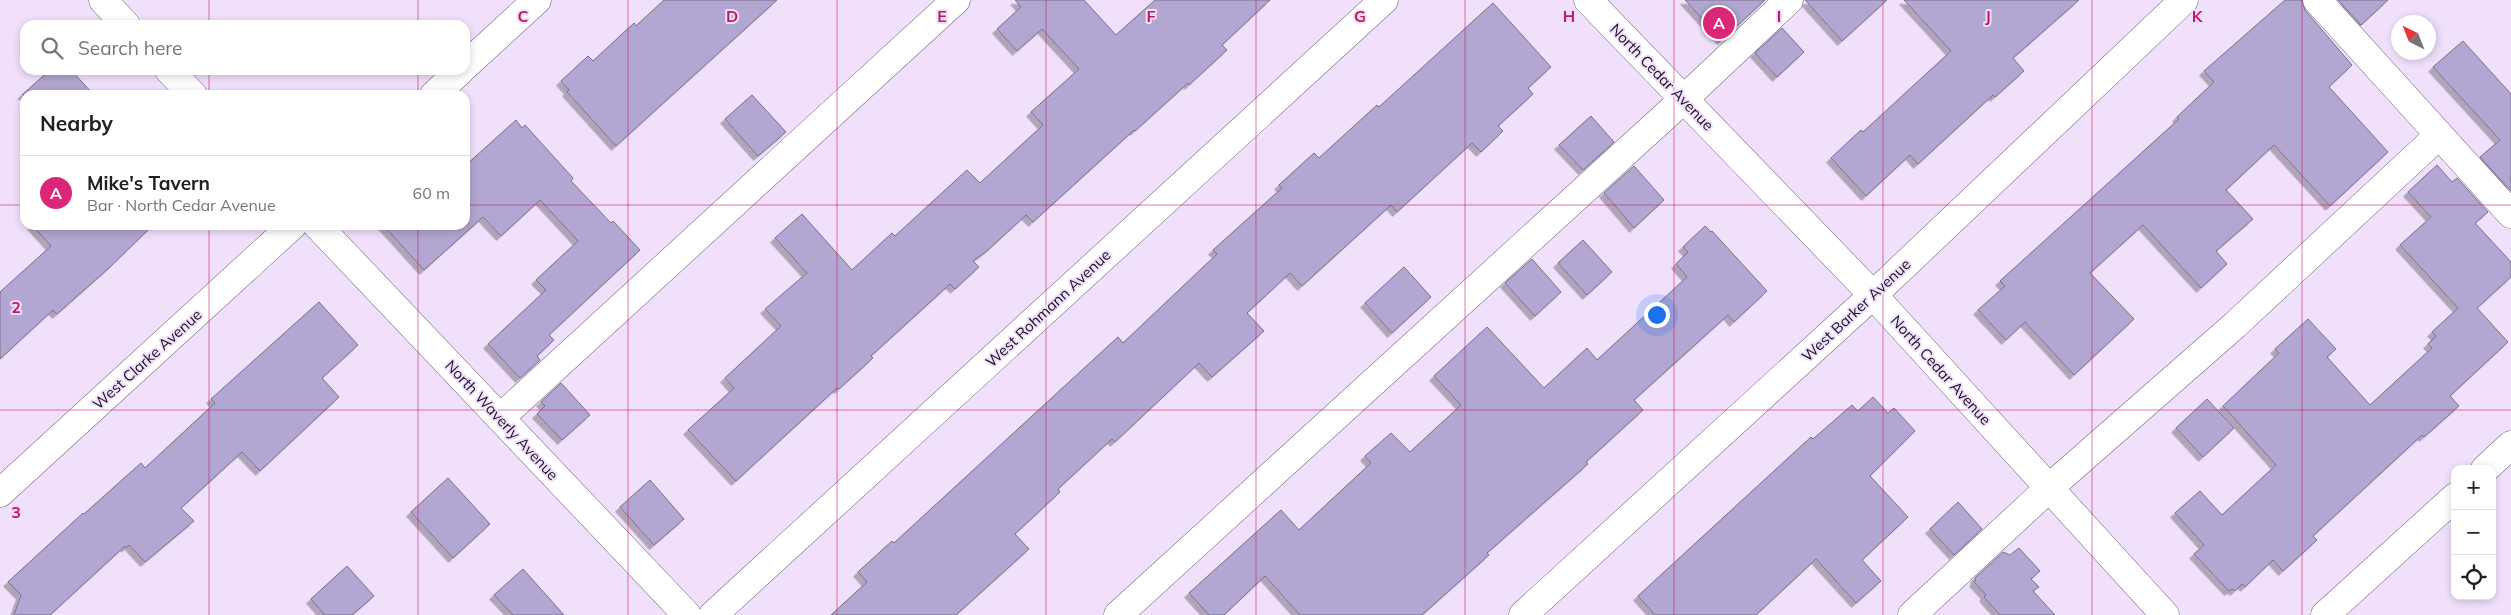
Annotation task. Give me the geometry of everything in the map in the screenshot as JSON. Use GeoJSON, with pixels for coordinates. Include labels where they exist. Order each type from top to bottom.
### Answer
{"type":"FeatureCollection","features":[{"type":"Feature","properties":{"kind":"street"},"geometry":{"type":"LineString","coordinates":[[470,61],[537,0]]}},
{"type":"Feature","properties":{"kind":"street"},"geometry":{"type":"LineString","coordinates":[[500,418],[956,0]]}},
{"type":"Feature","properties":{"kind":"street","name":"West Rohmann Avenue"},"geometry":{"type":"LineString","coordinates":[[713,615],[1384,0]]}},
{"type":"Feature","properties":{"kind":"street","name":"North Cedar Avenue"},"geometry":{"type":"LineString","coordinates":[[1588,0],[1872,295],[2164,615]]}},
{"type":"Feature","properties":{"kind":"street"},"geometry":{"type":"LineString","coordinates":[[1118,615],[1684,100],[1789,0]]}},
{"type":"Feature","properties":{"kind":"street","name":"West Barker Avenue"},"geometry":{"type":"LineString","coordinates":[[1523,615],[1872,295],[2184,0]]}},
{"type":"Feature","properties":{"kind":"street"},"geometry":{"type":"LineString","coordinates":[[2318,0],[2511,214]]}},
{"type":"Feature","properties":{"kind":"street"},"geometry":{"type":"LineString","coordinates":[[174,75],[188,90]]}},
{"type":"Feature","properties":{"kind":"street"},"geometry":{"type":"LineString","coordinates":[[439,90],[456,75]]}},
{"type":"Feature","properties":{"kind":"street"},"geometry":{"type":"LineString","coordinates":[[1912,615],[2048,488],[2235,325],[2439,135]]}},
{"type":"Feature","properties":{"kind":"street","name":"West Clarke Avenue"},"geometry":{"type":"LineString","coordinates":[[0,493],[288,230]]}},
{"type":"Feature","properties":{"kind":"street","name":"North Waverly Avenue"},"geometry":{"type":"LineString","coordinates":[[322,230],[687,615]]}},
{"type":"Feature","properties":{"kind":"street"},"geometry":{"type":"LineString","coordinates":[[2489,465],[2511,445]]}},
{"type":"Feature","properties":{"kind":"street"},"geometry":{"type":"LineString","coordinates":[[2325,615],[2451,501]]}},
{"type":"Feature","properties":{"kind":"building"},"geometry":{"type":"Polygon","coordinates":[[[664,0],[777,0],[616,146],[567,92],[569,90],[561,81],[588,56],[593,61],[634,23],[636,26],[664,0]]]}},
{"type":"Feature","properties":{"kind":"building"},"geometry":{"type":"Polygon","coordinates":[[[1015,0],[1084,0],[1116,35],[1155,0],[1270,0],[1222,45],[1227,50],[1189,85],[1188,83],[1134,130],[1033,222],[1026,215],[988,250],[973,261],[979,267],[955,289],[950,284],[871,356],[873,358],[839,389],[837,388],[736,481],[688,430],[734,388],[725,378],[781,326],[765,309],[807,273],[775,238],[802,214],[852,270],[892,233],[895,236],[967,170],[980,183],[1043,125],[1031,112],[1079,69],[1042,29],[1017,51],[997,29],[1021,7],[1015,0]]]}},
{"type":"Feature","properties":{"kind":"building"},"geometry":{"type":"Polygon","coordinates":[[[1685,0],[1765,0],[1722,40],[1685,0]]]}},
{"type":"Feature","properties":{"kind":"building"},"geometry":{"type":"Polygon","coordinates":[[[1805,0],[1887,0],[1842,41],[1805,0]]]}},
{"type":"Feature","properties":{"kind":"building"},"geometry":{"type":"Polygon","coordinates":[[[1904,0],[2079,0],[2013,58],[2024,71],[1995,97],[1993,95],[1918,164],[1910,155],[1866,196],[1831,158],[1861,130],[1863,132],[1951,51],[1904,0]]]}},
{"type":"Feature","properties":{"kind":"building"},"geometry":{"type":"Polygon","coordinates":[[[2285,0],[2302,0],[2305,10],[2352,65],[2329,87],[2388,152],[2330,206],[2274,145],[2226,190],[2253,219],[2216,251],[2227,264],[2201,288],[2143,225],[2090,273],[2134,319],[2074,375],[2025,322],[2006,340],[1978,310],[2005,286],[2000,281],[2179,119],[2177,117],[2214,82],[2204,71],[2285,0]]]}},
{"type":"Feature","properties":{"kind":"building"},"geometry":{"type":"Polygon","coordinates":[[[2338,0],[2388,0],[2361,25],[2338,0]]]}},
{"type":"Feature","properties":{"kind":"building"},"geometry":{"type":"Polygon","coordinates":[[[1493,3],[1551,67],[1528,88],[1533,94],[1498,126],[1503,131],[1481,152],[1472,143],[1397,212],[1391,205],[1302,286],[1290,273],[1247,313],[1264,331],[1212,377],[1199,363],[1115,442],[1112,439],[1058,489],[1060,492],[1015,534],[1029,549],[956,615],[831,615],[867,582],[858,572],[892,541],[894,543],[1118,337],[1123,343],[1217,254],[1213,250],[1282,188],[1279,185],[1314,153],[1319,158],[1377,105],[1379,107],[1493,3]]]}},
{"type":"Feature","properties":{"kind":"building"},"geometry":{"type":"Polygon","coordinates":[[[1782,28],[1804,52],[1777,77],[1755,53],[1782,28]]]}},
{"type":"Feature","properties":{"kind":"building"},"geometry":{"type":"Polygon","coordinates":[[[2463,41],[2511,94],[2511,191],[2480,157],[2500,140],[2433,67],[2463,41]]]}},
{"type":"Feature","properties":{"kind":"building"},"geometry":{"type":"Polygon","coordinates":[[[44,75],[76,75],[89,90],[28,90],[44,75]]]}},
{"type":"Feature","properties":{"kind":"building"},"geometry":{"type":"Polygon","coordinates":[[[752,95],[786,132],[758,156],[725,119],[752,95]]]}},
{"type":"Feature","properties":{"kind":"building"},"geometry":{"type":"Polygon","coordinates":[[[1591,116],[1614,142],[1583,170],[1559,145],[1591,116]]]}},
{"type":"Feature","properties":{"kind":"building"},"geometry":{"type":"Polygon","coordinates":[[[516,120],[522,128],[525,125],[573,178],[571,181],[640,250],[549,335],[554,340],[537,356],[540,360],[520,378],[488,344],[546,290],[536,280],[578,241],[540,200],[501,236],[483,217],[470,229],[470,161],[516,120]]]}},
{"type":"Feature","properties":{"kind":"building"},"geometry":{"type":"Polygon","coordinates":[[[2437,165],[2452,182],[2457,178],[2488,212],[2475,223],[2511,262],[2511,277],[2477,308],[2508,342],[2450,396],[2459,406],[2424,437],[2422,435],[2313,536],[2317,540],[2283,571],[2273,560],[2245,587],[2242,584],[2235,591],[2232,589],[2229,591],[2194,554],[2204,545],[2175,513],[2200,491],[2222,515],[2276,465],[2223,406],[2279,353],[2275,349],[2308,319],[2336,349],[2327,357],[2370,405],[2432,348],[2428,344],[2436,336],[2432,332],[2458,308],[2400,245],[2431,217],[2408,192],[2437,165]]]}},
{"type":"Feature","properties":{"kind":"building"},"geometry":{"type":"Polygon","coordinates":[[[1634,166],[1664,200],[1634,228],[1604,193],[1634,166]]]}},
{"type":"Feature","properties":{"kind":"building"},"geometry":{"type":"Polygon","coordinates":[[[1705,226],[1712,231],[1767,291],[1734,322],[1728,315],[1634,400],[1643,410],[1586,462],[1588,464],[1487,553],[1489,555],[1422,615],[1300,615],[1265,576],[1224,615],[1209,615],[1189,593],[1281,510],[1299,530],[1371,463],[1365,456],[1391,433],[1410,452],[1461,405],[1434,376],[1487,327],[1544,388],[1587,348],[1597,360],[1687,277],[1676,264],[1688,252],[1683,247],[1705,226]]]}},
{"type":"Feature","properties":{"kind":"building"},"geometry":{"type":"Polygon","coordinates":[[[37,230],[148,230],[109,268],[57,314],[53,310],[0,359],[0,292],[51,246],[37,230]]]}},
{"type":"Feature","properties":{"kind":"building"},"geometry":{"type":"Polygon","coordinates":[[[388,230],[469,230],[424,270],[388,230]]]}},
{"type":"Feature","properties":{"kind":"building"},"geometry":{"type":"Polygon","coordinates":[[[1583,240],[1612,272],[1587,295],[1558,263],[1583,240]]]}},
{"type":"Feature","properties":{"kind":"building"},"geometry":{"type":"Polygon","coordinates":[[[1532,259],[1561,292],[1535,316],[1505,283],[1532,259]]]}},
{"type":"Feature","properties":{"kind":"building"},"geometry":{"type":"Polygon","coordinates":[[[1404,267],[1431,297],[1392,333],[1365,303],[1404,267]]]}},
{"type":"Feature","properties":{"kind":"building"},"geometry":{"type":"Polygon","coordinates":[[[319,302],[358,345],[322,378],[339,397],[260,471],[242,452],[181,508],[194,521],[145,562],[129,545],[126,548],[125,546],[50,615],[14,615],[21,595],[8,582],[141,463],[145,468],[215,403],[211,399],[319,302]]]}},
{"type":"Feature","properties":{"kind":"building"},"geometry":{"type":"Polygon","coordinates":[[[561,383],[590,415],[562,440],[537,414],[545,406],[541,402],[561,383]]]}},
{"type":"Feature","properties":{"kind":"building"},"geometry":{"type":"Polygon","coordinates":[[[1873,397],[1888,413],[1894,408],[1915,431],[1870,476],[1908,517],[1862,560],[1881,581],[1856,603],[1816,559],[1756,615],[1655,615],[1638,596],[1811,437],[1813,439],[1852,405],[1858,411],[1873,397]]]}},
{"type":"Feature","properties":{"kind":"building"},"geometry":{"type":"Polygon","coordinates":[[[2207,399],[2234,428],[2203,457],[2176,428],[2207,399]]]}},
{"type":"Feature","properties":{"kind":"building"},"geometry":{"type":"Polygon","coordinates":[[[448,478],[490,524],[453,558],[411,512],[448,478]]]}},
{"type":"Feature","properties":{"kind":"building"},"geometry":{"type":"Polygon","coordinates":[[[650,480],[684,519],[654,545],[620,507],[650,480]]]}},
{"type":"Feature","properties":{"kind":"building"},"geometry":{"type":"Polygon","coordinates":[[[1958,502],[1982,529],[1954,555],[1930,529],[1958,502]]]}},
{"type":"Feature","properties":{"kind":"building"},"geometry":{"type":"Polygon","coordinates":[[[2019,548],[2040,571],[2031,579],[2039,587],[2033,591],[2055,615],[2000,615],[1974,582],[1975,578],[2003,552],[2010,555],[2019,548]]]}},
{"type":"Feature","properties":{"kind":"building"},"geometry":{"type":"Polygon","coordinates":[[[347,566],[374,596],[352,615],[325,615],[311,599],[347,566]]]}},
{"type":"Feature","properties":{"kind":"building"},"geometry":{"type":"Polygon","coordinates":[[[523,569],[564,615],[513,615],[494,595],[523,569]]]}},
{"type":"Feature","properties":{"kind":"place","name":"Mike's Tavern"},"geometry":{"type":"Point","coordinates":[1719,23]}}]}
